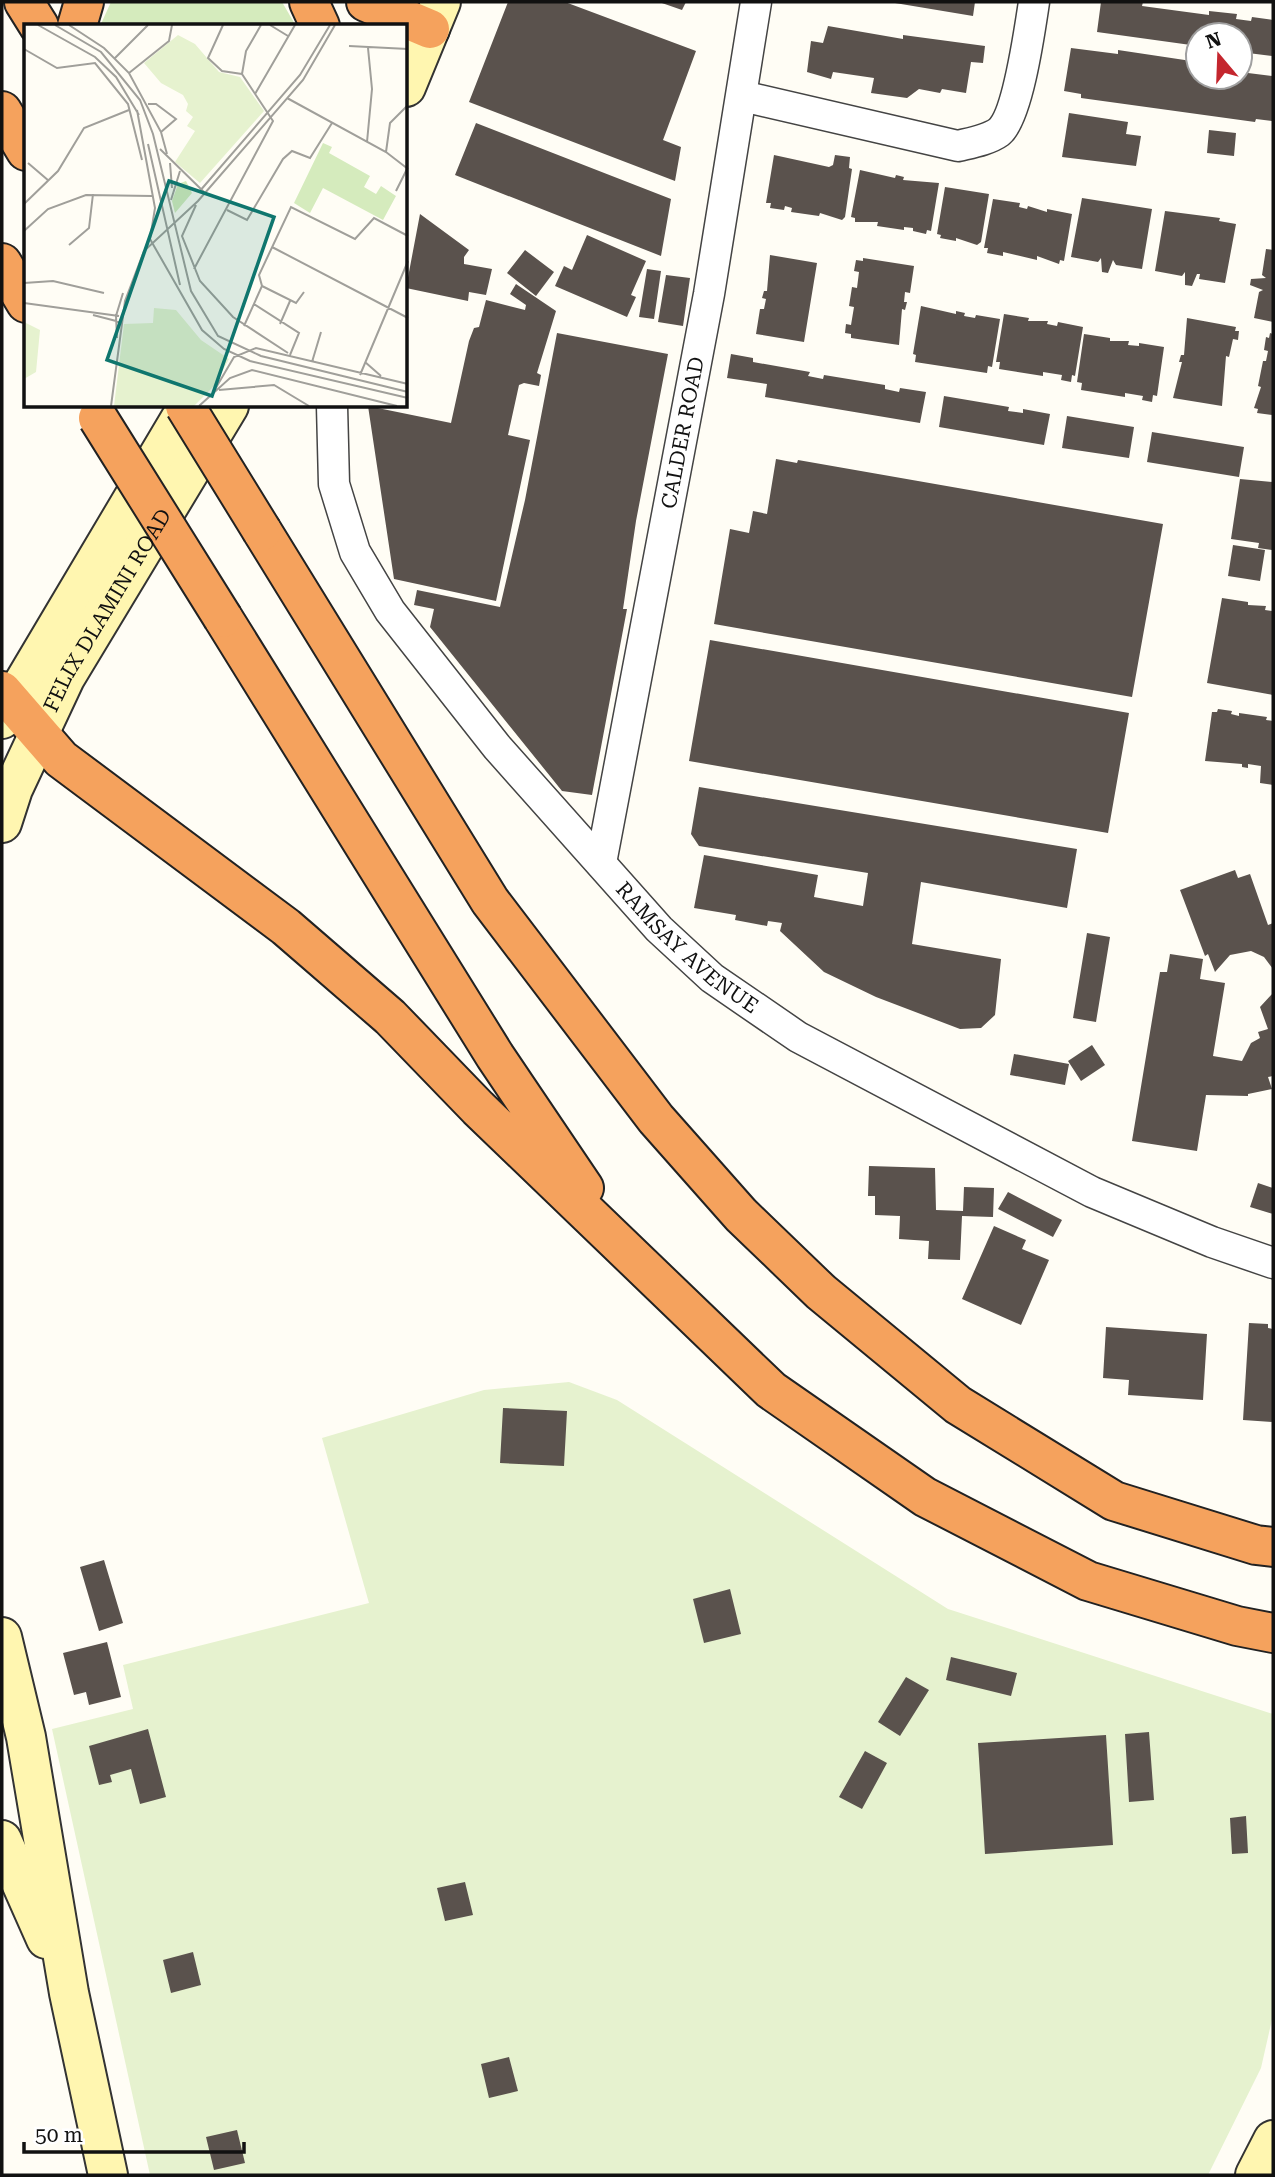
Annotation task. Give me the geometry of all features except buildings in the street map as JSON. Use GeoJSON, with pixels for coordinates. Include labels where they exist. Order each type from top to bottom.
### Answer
{"type":"FeatureCollection","features":[{"type":"Feature","properties":{"kind":"highway"},"geometry":{"type":"LineString","coordinates":[[24,2],[38,24]]}},
{"type":"Feature","properties":{"kind":"highway"},"geometry":{"type":"LineString","coordinates":[[78,24],[84,2]]}},
{"type":"Feature","properties":{"kind":"highway"},"geometry":{"type":"LineString","coordinates":[[309,2],[319,24]]}},
{"type":"Feature","properties":{"kind":"highway"},"geometry":{"type":"LineString","coordinates":[[367,2],[436,15]]}},
{"type":"Feature","properties":{"kind":"highway"},"geometry":{"type":"LineString","coordinates":[[2,111],[24,148]]}},
{"type":"Feature","properties":{"kind":"highway"},"geometry":{"type":"LineString","coordinates":[[2,263],[24,300]]}},
{"type":"Feature","properties":{"kind":"highway"},"geometry":{"type":"LineString","coordinates":[[187,408],[490,901],[656,1119],[741,1215],[821,1292],[958,1405],[1114,1501],[1256,1545],[1273,1547]]}},
{"type":"Feature","properties":{"kind":"highway"},"geometry":{"type":"LineString","coordinates":[[94,412],[495,1056],[625,1248]]}},
{"type":"Feature","properties":{"kind":"highway"},"geometry":{"type":"LineString","coordinates":[[4,704],[61,759],[286,927],[390,1017],[478,1108],[771,1390],[925,1497],[1088,1581],[1237,1626],[1273,1633]]}},
{"type":"Feature","properties":{"kind":"main road"},"geometry":{"type":"LineString","coordinates":[[359,24],[367,2]]}},
{"type":"Feature","properties":{"kind":"main road"},"geometry":{"type":"LineString","coordinates":[[408,82],[436,15]]}},
{"type":"Feature","properties":{"kind":"main road","name":"FELIX DLAMINI ROAD"},"geometry":{"type":"LineString","coordinates":[[4,704],[185,408]]}},
{"type":"Feature","properties":{"kind":"main road","name":"FELIX DLAMINI ROAD"},"geometry":{"type":"LineString","coordinates":[[2,823],[13,789],[40,737],[65,678],[228,408]]}},
{"type":"Feature","properties":{"kind":"main road"},"geometry":{"type":"LineString","coordinates":[[3,1646],[11,1713],[108,2175]]}},
{"type":"Feature","properties":{"kind":"main road"},"geometry":{"type":"LineString","coordinates":[[2,1840],[69,1993]]}},
{"type":"Feature","properties":{"kind":"main road"},"geometry":{"type":"LineString","coordinates":[[2,1885],[37,1920]]}},
{"type":"Feature","properties":{"kind":"main road"},"geometry":{"type":"LineString","coordinates":[[1255,2175],[1273,2140]]}},
{"type":"Feature","properties":{"kind":"street","name":"CALDER ROAD"},"geometry":{"type":"LineString","coordinates":[[601,863],[706,308],[756,2]]}},
{"type":"Feature","properties":{"kind":"street"},"geometry":{"type":"LineString","coordinates":[[742,96],[958,146],[980,140],[999,131],[1012,110],[1034,2]]}},
{"type":"Feature","properties":{"kind":"street","name":"RAMSAY AVENUE"},"geometry":{"type":"LineString","coordinates":[[332,408],[334,484],[355,552],[390,611],[451,690],[601,863],[659,929],[712,978],[798,1037],[1092,1192],[1212,1242],[1273,1263]]}},
{"type":"Feature","properties":{"kind":"green space"},"geometry":{"type":"Polygon","coordinates":[[[111,2],[282,2],[295,24],[101,24],[111,2]]]}},
{"type":"Feature","properties":{"kind":"green space"},"geometry":{"type":"Polygon","coordinates":[[[569,1382],[617,1400],[948,1609],[1273,1714],[1273,2015],[1261,2068],[1208,2175],[150,2175],[52,1729],[133,1709],[123,1665],[369,1603],[322,1438],[484,1390],[569,1382]]]}}]}
